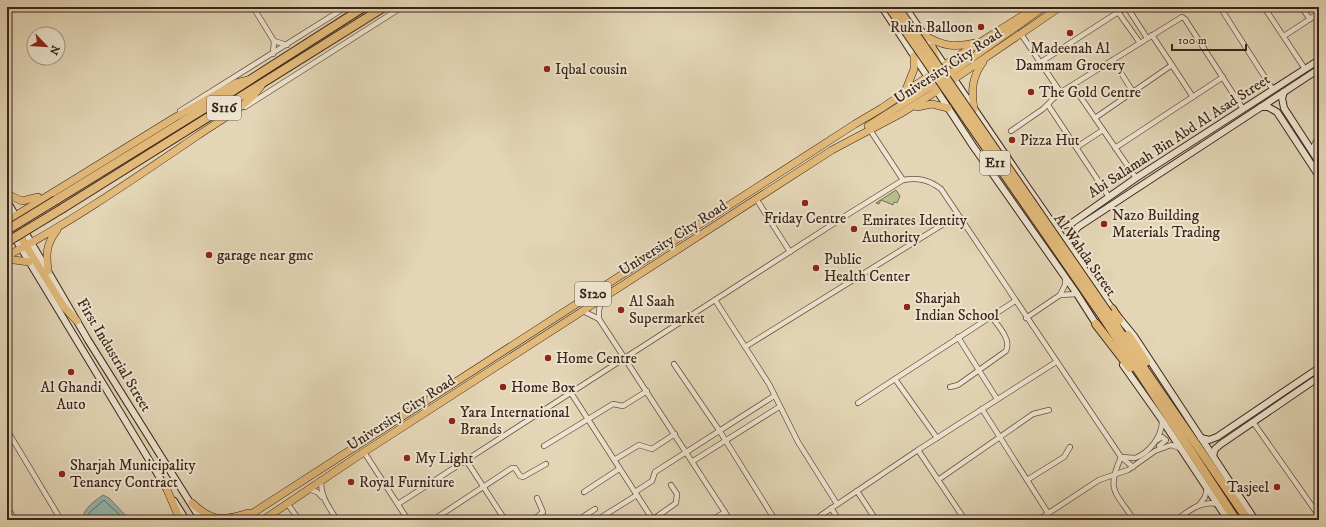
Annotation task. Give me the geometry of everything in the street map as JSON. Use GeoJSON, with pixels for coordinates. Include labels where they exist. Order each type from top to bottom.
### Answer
{"type":"FeatureCollection","features":[{"type":"Feature","properties":{"kind":"highway","name":"S116"},"geometry":{"type":"LineString","coordinates":[[7,230],[364,7]]}},
{"type":"Feature","properties":{"kind":"highway","name":"S116"},"geometry":{"type":"LineString","coordinates":[[7,242],[261,86],[384,7]]}},
{"type":"Feature","properties":{"kind":"highway","name":"Al Wahda Street"},"geometry":{"type":"LineString","coordinates":[[889,7],[1108,313],[1154,397],[1236,520]]}},
{"type":"Feature","properties":{"kind":"highway","name":"Al Wahda Street"},"geometry":{"type":"LineString","coordinates":[[897,7],[1108,313],[1134,354],[1230,488],[1248,520]]}},
{"type":"Feature","properties":{"kind":"highway"},"geometry":{"type":"LineString","coordinates":[[1096,324],[1131,371],[1154,397]]}},
{"type":"Feature","properties":{"kind":"main road","name":"University City Road"},"geometry":{"type":"LineString","coordinates":[[242,520],[1036,7]]}},
{"type":"Feature","properties":{"kind":"main road"},"geometry":{"type":"LineString","coordinates":[[858,136],[872,124],[935,88],[949,73],[1044,7]]}},
{"type":"Feature","properties":{"kind":"main road","name":"University City Road"},"geometry":{"type":"LineString","coordinates":[[263,520],[364,452],[583,310],[757,200],[832,150],[900,114],[935,88],[953,80],[1060,7]]}},
{"type":"Feature","properties":{"kind":"main road"},"geometry":{"type":"LineString","coordinates":[[924,35],[936,42],[952,46],[981,42]]}},
{"type":"Feature","properties":{"kind":"main road"},"geometry":{"type":"LineString","coordinates":[[932,46],[941,68],[935,88]]}},
{"type":"Feature","properties":{"kind":"main road"},"geometry":{"type":"LineString","coordinates":[[905,93],[915,65],[914,56]]}},
{"type":"Feature","properties":{"kind":"main road"},"geometry":{"type":"LineString","coordinates":[[974,109],[971,87],[976,72],[985,59]]}},
{"type":"Feature","properties":{"kind":"main road"},"geometry":{"type":"LineString","coordinates":[[77,321],[64,307],[10,220],[55,190],[174,118],[236,83],[251,79]]}},
{"type":"Feature","properties":{"kind":"main road"},"geometry":{"type":"LineString","coordinates":[[7,257],[60,226],[181,146],[252,98],[261,86]]}},
{"type":"Feature","properties":{"kind":"main road"},"geometry":{"type":"LineString","coordinates":[[900,114],[927,104],[941,105],[948,108]]}},
{"type":"Feature","properties":{"kind":"main road"},"geometry":{"type":"LineString","coordinates":[[7,194],[19,201],[26,201],[55,190]]}},
{"type":"Feature","properties":{"kind":"main road"},"geometry":{"type":"LineString","coordinates":[[48,271],[46,254],[47,245],[60,226]]}},
{"type":"Feature","properties":{"kind":"main road"},"geometry":{"type":"LineString","coordinates":[[7,257],[29,262]]}},
{"type":"Feature","properties":{"kind":"main road"},"geometry":{"type":"LineString","coordinates":[[165,485],[180,520]]}},
{"type":"Feature","properties":{"kind":"main road"},"geometry":{"type":"LineString","coordinates":[[192,504],[207,515],[221,519],[232,518],[263,507]]}},
{"type":"Feature","properties":{"kind":"street"},"geometry":{"type":"LineString","coordinates":[[254,7],[274,41],[273,54]]}},
{"type":"Feature","properties":{"kind":"street"},"geometry":{"type":"LineString","coordinates":[[174,118],[188,106],[346,7]]}},
{"type":"Feature","properties":{"kind":"street"},"geometry":{"type":"LineString","coordinates":[[181,146],[201,137],[402,7]]}},
{"type":"Feature","properties":{"kind":"street"},"geometry":{"type":"LineString","coordinates":[[882,7],[948,108],[1077,294],[1110,347],[1162,420],[1228,520]]}},
{"type":"Feature","properties":{"kind":"street"},"geometry":{"type":"LineString","coordinates":[[905,7],[932,46]]}},
{"type":"Feature","properties":{"kind":"street"},"geometry":{"type":"LineString","coordinates":[[1041,62],[1126,7],[1147,38]]}},
{"type":"Feature","properties":{"kind":"street"},"geometry":{"type":"LineString","coordinates":[[1220,7],[1273,90]]}},
{"type":"Feature","properties":{"kind":"street"},"geometry":{"type":"LineString","coordinates":[[1264,7],[1305,69]]}},
{"type":"Feature","properties":{"kind":"street"},"geometry":{"type":"LineString","coordinates":[[1301,7],[1310,19]]}},
{"type":"Feature","properties":{"kind":"street"},"geometry":{"type":"LineString","coordinates":[[1118,12],[1140,43]]}},
{"type":"Feature","properties":{"kind":"street"},"geometry":{"type":"LineString","coordinates":[[1284,36],[1319,13]]}},
{"type":"Feature","properties":{"kind":"street"},"geometry":{"type":"LineString","coordinates":[[1011,131],[1048,104],[1061,92],[1073,86],[1182,17],[1185,19],[1243,109]]}},
{"type":"Feature","properties":{"kind":"street"},"geometry":{"type":"LineString","coordinates":[[1022,34],[1061,92]]}},
{"type":"Feature","properties":{"kind":"street"},"geometry":{"type":"LineString","coordinates":[[1152,35],[1193,97]]}},
{"type":"Feature","properties":{"kind":"street"},"geometry":{"type":"LineString","coordinates":[[274,41],[287,45]]}},
{"type":"Feature","properties":{"kind":"street"},"geometry":{"type":"LineString","coordinates":[[1113,60],[1133,92]]}},
{"type":"Feature","properties":{"kind":"street","name":"Abi Salamah Bin Abd Al Asad Street"},"geometry":{"type":"LineString","coordinates":[[1052,223],[1062,226],[1072,223],[1136,178],[1319,60]]}},
{"type":"Feature","properties":{"kind":"street"},"geometry":{"type":"LineString","coordinates":[[1095,118],[1172,65]]}},
{"type":"Feature","properties":{"kind":"street"},"geometry":{"type":"LineString","coordinates":[[941,68],[949,73],[1069,247],[1108,313],[1137,340],[1213,456],[1230,488],[1255,520]]}},
{"type":"Feature","properties":{"kind":"street","name":"Abi Salamah Bin Abd Al Asad Street"},"geometry":{"type":"LineString","coordinates":[[1069,247],[1069,238],[1074,230],[1319,69]]}},
{"type":"Feature","properties":{"kind":"street"},"geometry":{"type":"LineString","coordinates":[[1114,148],[1223,77]]}},
{"type":"Feature","properties":{"kind":"street"},"geometry":{"type":"LineString","coordinates":[[1073,86],[1114,148],[1136,178]]}},
{"type":"Feature","properties":{"kind":"street"},"geometry":{"type":"LineString","coordinates":[[1284,92],[1282,101],[1284,108],[1318,159]]}},
{"type":"Feature","properties":{"kind":"street"},"geometry":{"type":"LineString","coordinates":[[1048,104],[1109,197],[1103,204],[1104,210]]}},
{"type":"Feature","properties":{"kind":"street"},"geometry":{"type":"LineString","coordinates":[[1261,107],[1268,107],[1278,112],[1319,176]]}},
{"type":"Feature","properties":{"kind":"street"},"geometry":{"type":"LineString","coordinates":[[870,130],[903,180]]}},
{"type":"Feature","properties":{"kind":"street"},"geometry":{"type":"LineString","coordinates":[[1076,147],[1102,130]]}},
{"type":"Feature","properties":{"kind":"street"},"geometry":{"type":"LineString","coordinates":[[1312,151],[1314,143],[1319,137]]}},
{"type":"Feature","properties":{"kind":"street"},"geometry":{"type":"LineString","coordinates":[[1296,139],[1302,140],[1309,152],[1318,159]]}},
{"type":"Feature","properties":{"kind":"street"},"geometry":{"type":"LineString","coordinates":[[398,504],[903,180],[919,179],[934,184],[940,189],[1121,457],[1133,467]]}},
{"type":"Feature","properties":{"kind":"street"},"geometry":{"type":"LineString","coordinates":[[757,200],[790,252]]}},
{"type":"Feature","properties":{"kind":"street"},"geometry":{"type":"LineString","coordinates":[[7,201],[10,220]]}},
{"type":"Feature","properties":{"kind":"street"},"geometry":{"type":"LineString","coordinates":[[745,347],[958,215]]}},
{"type":"Feature","properties":{"kind":"street","name":"First Industrial Street"},"geometry":{"type":"LineString","coordinates":[[26,246],[29,262],[186,520]]}},
{"type":"Feature","properties":{"kind":"street","name":"First Industrial Street"},"geometry":{"type":"LineString","coordinates":[[26,246],[48,271],[77,321],[201,520]]}},
{"type":"Feature","properties":{"kind":"street"},"geometry":{"type":"LineString","coordinates":[[1026,318],[1060,295],[1064,288],[1065,277]]}},
{"type":"Feature","properties":{"kind":"street"},"geometry":{"type":"LineString","coordinates":[[1060,295],[1077,294]]}},
{"type":"Feature","properties":{"kind":"street"},"geometry":{"type":"LineString","coordinates":[[599,318],[602,298]]}},
{"type":"Feature","properties":{"kind":"street"},"geometry":{"type":"LineString","coordinates":[[715,300],[769,384],[779,407],[798,442],[837,504]]}},
{"type":"Feature","properties":{"kind":"street"},"geometry":{"type":"LineString","coordinates":[[858,403],[1015,301]]}},
{"type":"Feature","properties":{"kind":"street"},"geometry":{"type":"LineString","coordinates":[[583,310],[599,318],[730,520]]}},
{"type":"Feature","properties":{"kind":"street"},"geometry":{"type":"LineString","coordinates":[[950,387],[958,385],[1004,353],[1008,348],[1006,339],[991,316]]}},
{"type":"Feature","properties":{"kind":"street"},"geometry":{"type":"LineString","coordinates":[[958,337],[998,399]]}},
{"type":"Feature","properties":{"kind":"street"},"geometry":{"type":"LineString","coordinates":[[814,520],[918,450],[1056,362]]}},
{"type":"Feature","properties":{"kind":"street"},"geometry":{"type":"LineString","coordinates":[[674,364],[726,440],[776,520]]}},
{"type":"Feature","properties":{"kind":"street"},"geometry":{"type":"LineString","coordinates":[[1201,438],[1213,439],[1319,368]]}},
{"type":"Feature","properties":{"kind":"street"},"geometry":{"type":"LineString","coordinates":[[1213,456],[1218,446],[1319,377]]}},
{"type":"Feature","properties":{"kind":"street"},"geometry":{"type":"LineString","coordinates":[[895,379],[937,438]]}},
{"type":"Feature","properties":{"kind":"street"},"geometry":{"type":"LineString","coordinates":[[544,446],[613,404],[623,406],[647,391]]}},
{"type":"Feature","properties":{"kind":"street"},"geometry":{"type":"LineString","coordinates":[[571,392],[652,520],[676,503],[677,494],[671,485]]}},
{"type":"Feature","properties":{"kind":"street"},"geometry":{"type":"LineString","coordinates":[[600,518],[636,494],[652,481],[655,472],[774,396]]}},
{"type":"Feature","properties":{"kind":"street"},"geometry":{"type":"LineString","coordinates":[[693,461],[779,407]]}},
{"type":"Feature","properties":{"kind":"street"},"geometry":{"type":"LineString","coordinates":[[982,409],[1048,513]]}},
{"type":"Feature","properties":{"kind":"street"},"geometry":{"type":"LineString","coordinates":[[938,480],[1033,414],[1049,410]]}},
{"type":"Feature","properties":{"kind":"street"},"geometry":{"type":"LineString","coordinates":[[1154,443],[1161,430],[1162,420]]}},
{"type":"Feature","properties":{"kind":"street"},"geometry":{"type":"LineString","coordinates":[[1229,438],[1227,437],[1227,433],[1240,421]]}},
{"type":"Feature","properties":{"kind":"street"},"geometry":{"type":"LineString","coordinates":[[1253,422],[1319,516]]}},
{"type":"Feature","properties":{"kind":"street"},"geometry":{"type":"LineString","coordinates":[[7,430],[61,520]]}},
{"type":"Feature","properties":{"kind":"street"},"geometry":{"type":"LineString","coordinates":[[614,460],[638,445],[643,445],[650,449],[654,448],[675,434]]}},
{"type":"Feature","properties":{"kind":"street"},"geometry":{"type":"LineString","coordinates":[[1038,520],[1100,480],[1124,473],[1156,450],[1166,440],[1162,437],[1138,457],[1131,459],[1121,457]]}},
{"type":"Feature","properties":{"kind":"street"},"geometry":{"type":"LineString","coordinates":[[1156,450],[1171,445],[1181,449]]}},
{"type":"Feature","properties":{"kind":"street"},"geometry":{"type":"LineString","coordinates":[[1027,480],[1064,457],[1070,447]]}},
{"type":"Feature","properties":{"kind":"street"},"geometry":{"type":"LineString","coordinates":[[918,450],[965,520]]}},
{"type":"Feature","properties":{"kind":"street"},"geometry":{"type":"LineString","coordinates":[[364,452],[408,520]]}},
{"type":"Feature","properties":{"kind":"street"},"geometry":{"type":"LineString","coordinates":[[1121,457],[1113,475],[1113,488],[1134,520]]}},
{"type":"Feature","properties":{"kind":"street"},"geometry":{"type":"LineString","coordinates":[[466,460],[505,520]]}},
{"type":"Feature","properties":{"kind":"street"},"geometry":{"type":"LineString","coordinates":[[438,516],[512,468],[515,468],[523,477],[546,464]]}},
{"type":"Feature","properties":{"kind":"street"},"geometry":{"type":"LineString","coordinates":[[584,492],[620,469]]}},
{"type":"Feature","properties":{"kind":"street"},"geometry":{"type":"LineString","coordinates":[[321,480],[321,488],[324,498],[337,520]]}},
{"type":"Feature","properties":{"kind":"street"},"geometry":{"type":"LineString","coordinates":[[1199,505],[1205,497],[1207,488]]}},
{"type":"Feature","properties":{"kind":"street"},"geometry":{"type":"LineString","coordinates":[[308,489],[317,492],[324,498]]}},
{"type":"Feature","properties":{"kind":"street"},"geometry":{"type":"LineString","coordinates":[[857,491],[876,520]]}},
{"type":"Feature","properties":{"kind":"street"},"geometry":{"type":"LineString","coordinates":[[533,520],[544,511],[537,498]]}},
{"type":"Feature","properties":{"kind":"street"},"geometry":{"type":"LineString","coordinates":[[287,503],[299,520]]}},
{"type":"Feature","properties":{"kind":"street"},"geometry":{"type":"LineString","coordinates":[[1176,520],[1199,505],[1207,503],[1217,504]]}},
{"type":"Feature","properties":{"kind":"street"},"geometry":{"type":"LineString","coordinates":[[7,507],[15,520]]}},
{"type":"Feature","properties":{"kind":"street"},"geometry":{"type":"LineString","coordinates":[[831,508],[839,520]]}},
{"type":"Feature","properties":{"kind":"street"},"geometry":{"type":"LineString","coordinates":[[578,520],[595,509]]}},
{"type":"Feature","properties":{"kind":"street"},"geometry":{"type":"LineString","coordinates":[[712,520],[725,512]]}},
{"type":"Feature","properties":{"kind":"green space"},"geometry":{"type":"Polygon","coordinates":[[[896,190],[900,196],[897,203],[894,202],[893,205],[881,200],[879,204],[876,203],[896,190]]]}},
{"type":"Feature","properties":{"kind":"water"},"geometry":{"type":"Polygon","coordinates":[[[103,495],[109,498],[130,520],[83,520],[83,516],[87,509],[103,495]]]}},
{"type":"Feature","properties":{"kind":"place","name":"Rukn Balloon"},"geometry":{"type":"Point","coordinates":[981,27]}},
{"type":"Feature","properties":{"kind":"place","name":"Madeenah Al Dammam Grocery"},"geometry":{"type":"Point","coordinates":[1070,33]}},
{"type":"Feature","properties":{"kind":"place","name":"Iqbal cousin"},"geometry":{"type":"Point","coordinates":[547,69]}},
{"type":"Feature","properties":{"kind":"place","name":"The Gold Centre"},"geometry":{"type":"Point","coordinates":[1031,92]}},
{"type":"Feature","properties":{"kind":"place","name":"Pizza Hut"},"geometry":{"type":"Point","coordinates":[1012,140]}},
{"type":"Feature","properties":{"kind":"place","name":"Friday Centre"},"geometry":{"type":"Point","coordinates":[805,203]}},
{"type":"Feature","properties":{"kind":"place","name":"Nazo Building Materials Trading"},"geometry":{"type":"Point","coordinates":[1104,224]}},
{"type":"Feature","properties":{"kind":"place","name":"Emirates Identity Authority"},"geometry":{"type":"Point","coordinates":[854,229]}},
{"type":"Feature","properties":{"kind":"place","name":"garage near gmc"},"geometry":{"type":"Point","coordinates":[209,255]}},
{"type":"Feature","properties":{"kind":"place","name":"Public Health Center"},"geometry":{"type":"Point","coordinates":[816,268]}},
{"type":"Feature","properties":{"kind":"place","name":"Sharjah Indian School"},"geometry":{"type":"Point","coordinates":[907,307]}},
{"type":"Feature","properties":{"kind":"place","name":"Al Saah Supermarket"},"geometry":{"type":"Point","coordinates":[621,310]}},
{"type":"Feature","properties":{"kind":"place","name":"Home Centre"},"geometry":{"type":"Point","coordinates":[548,358]}},
{"type":"Feature","properties":{"kind":"place","name":"Al Ghandi Auto"},"geometry":{"type":"Point","coordinates":[71,372]}},
{"type":"Feature","properties":{"kind":"place","name":"Home Box"},"geometry":{"type":"Point","coordinates":[503,387]}},
{"type":"Feature","properties":{"kind":"place","name":"Yara International Brands"},"geometry":{"type":"Point","coordinates":[452,421]}},
{"type":"Feature","properties":{"kind":"place","name":"My Light"},"geometry":{"type":"Point","coordinates":[407,458]}},
{"type":"Feature","properties":{"kind":"place","name":"Sharjah Municipality Tenancy Contract"},"geometry":{"type":"Point","coordinates":[62,474]}},
{"type":"Feature","properties":{"kind":"place","name":"Royal Furniture"},"geometry":{"type":"Point","coordinates":[351,482]}},
{"type":"Feature","properties":{"kind":"place","name":"Tasjeel"},"geometry":{"type":"Point","coordinates":[1277,487]}}]}
